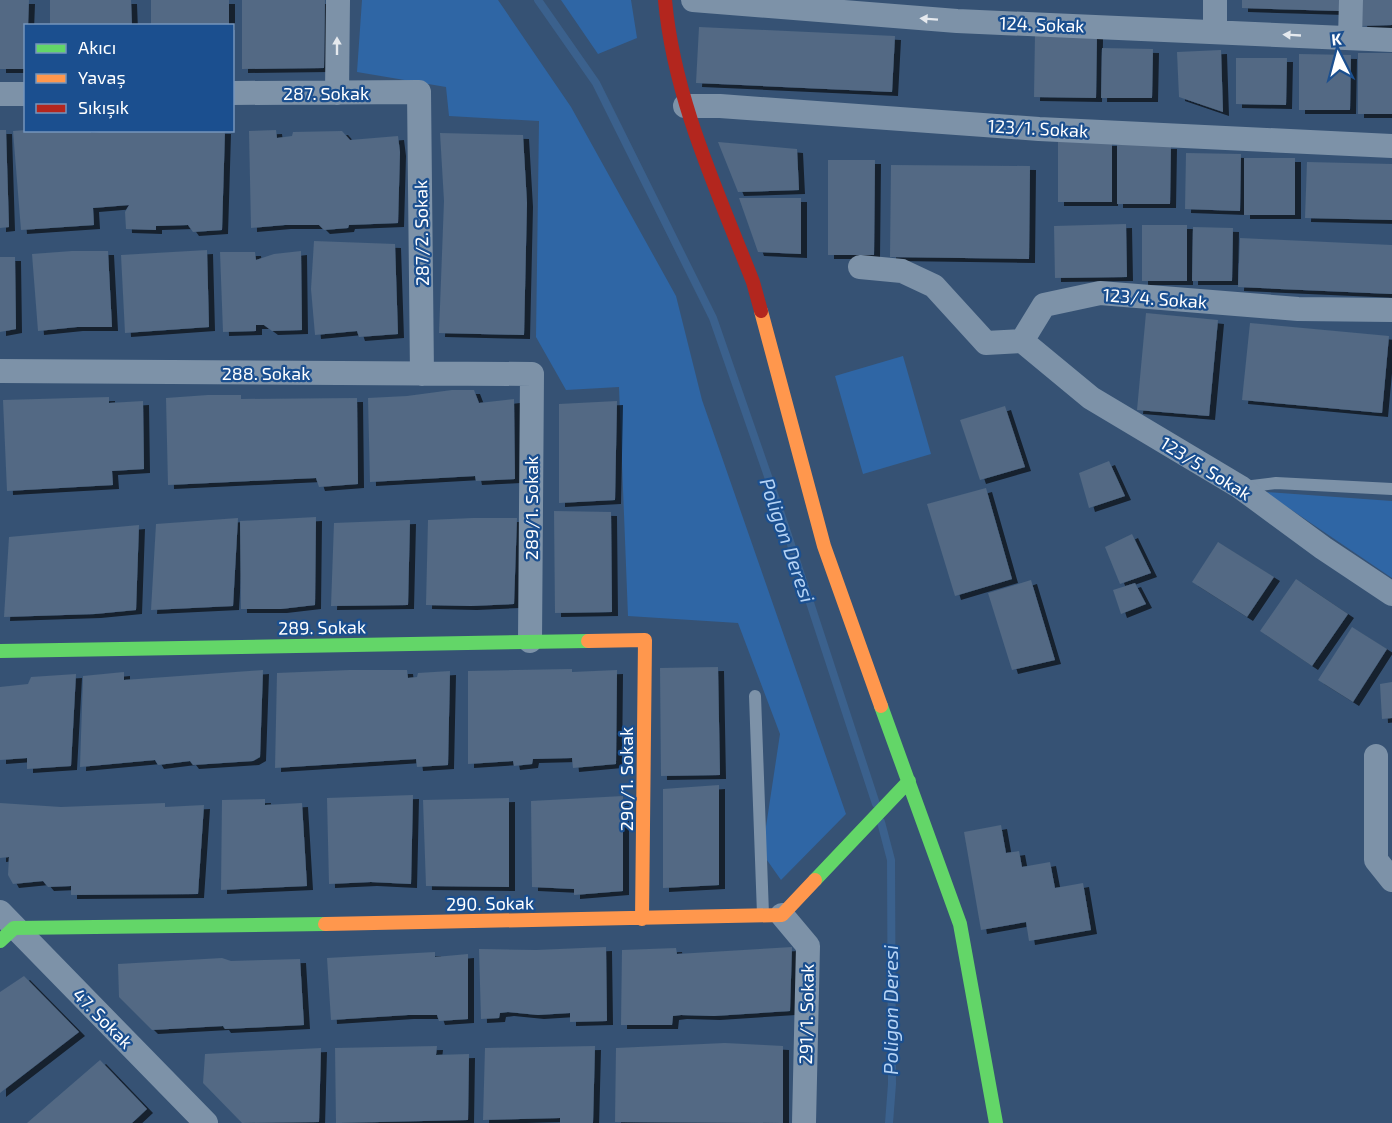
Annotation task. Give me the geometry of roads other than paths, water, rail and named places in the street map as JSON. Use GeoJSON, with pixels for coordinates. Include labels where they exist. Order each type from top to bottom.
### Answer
{"type":"FeatureCollection","features":[{"type":"Feature","properties":{"kind":"street"},"geometry":{"type":"LineString","coordinates":[[338,0],[338,93]]}},
{"type":"Feature","properties":{"kind":"street"},"geometry":{"type":"LineString","coordinates":[[665,0],[668,33],[685,106],[753,282],[824,546],[960,924],[996,1123]]}},
{"type":"Feature","properties":{"kind":"street","name":"124. Sokak"},"geometry":{"type":"LineString","coordinates":[[693,0],[958,10],[1215,32],[1392,40]]}},
{"type":"Feature","properties":{"kind":"street"},"geometry":{"type":"LineString","coordinates":[[1215,0],[1215,32]]}},
{"type":"Feature","properties":{"kind":"street"},"geometry":{"type":"LineString","coordinates":[[1350,38],[1351,0]]}},
{"type":"Feature","properties":{"kind":"street","name":"287. Sokak"},"geometry":{"type":"LineString","coordinates":[[234,93],[419,92]]}},
{"type":"Feature","properties":{"kind":"street","name":"287/2. Sokak"},"geometry":{"type":"LineString","coordinates":[[419,92],[422,374]]}},
{"type":"Feature","properties":{"kind":"street"},"geometry":{"type":"LineString","coordinates":[[0,94],[24,94]]}},
{"type":"Feature","properties":{"kind":"street","name":"123/1. Sokak"},"geometry":{"type":"LineString","coordinates":[[685,106],[720,106],[1039,129],[1392,146]]}},
{"type":"Feature","properties":{"kind":"street"},"geometry":{"type":"LineString","coordinates":[[860,267],[902,271],[934,286],[986,343],[1022,341]]}},
{"type":"Feature","properties":{"kind":"street","name":"123/4. Sokak"},"geometry":{"type":"LineString","coordinates":[[1022,341],[1044,305],[1100,293],[1298,309],[1392,309]]}},
{"type":"Feature","properties":{"kind":"street","name":"123/5. Sokak"},"geometry":{"type":"LineString","coordinates":[[1022,341],[1091,398],[1240,487],[1323,548],[1392,594]]}},
{"type":"Feature","properties":{"kind":"street","name":"288. Sokak"},"geometry":{"type":"LineString","coordinates":[[0,371],[532,374]]}},
{"type":"Feature","properties":{"kind":"street","name":"289/1. Sokak"},"geometry":{"type":"LineString","coordinates":[[530,641],[532,374]]}},
{"type":"Feature","properties":{"kind":"street","name":"289. Sokak"},"geometry":{"type":"LineString","coordinates":[[0,651],[645,640]]}},
{"type":"Feature","properties":{"kind":"street","name":"290/1. Sokak"},"geometry":{"type":"LineString","coordinates":[[642,919],[645,640]]}},
{"type":"Feature","properties":{"kind":"street"},"geometry":{"type":"LineString","coordinates":[[1376,756],[1376,860],[1392,880]]}},
{"type":"Feature","properties":{"kind":"street"},"geometry":{"type":"LineString","coordinates":[[773,915],[846,847],[909,781]]}},
{"type":"Feature","properties":{"kind":"street","name":"290. Sokak"},"geometry":{"type":"LineString","coordinates":[[5,927],[642,919],[773,915]]}},
{"type":"Feature","properties":{"kind":"street","name":"291/1. Sokak"},"geometry":{"type":"LineString","coordinates":[[773,915],[808,946],[804,1123]]}},
{"type":"Feature","properties":{"kind":"street","name":"47. Sokak"},"geometry":{"type":"LineString","coordinates":[[5,927],[206,1123]]}},
{"type":"Feature","properties":{"kind":"lane"},"geometry":{"type":"LineString","coordinates":[[1240,487],[1276,483],[1392,489]]}},
{"type":"Feature","properties":{"kind":"lane"},"geometry":{"type":"LineString","coordinates":[[755,696],[773,915]]}},
{"type":"Feature","properties":{"kind":"waterway","name":"Poligon Deresi"},"geometry":{"type":"LineString","coordinates":[[538,0],[596,83],[713,318],[780,511],[876,804]]}},
{"type":"Feature","properties":{"kind":"waterway","name":"Poligon Deresi"},"geometry":{"type":"LineString","coordinates":[[881,822],[891,860],[892,1084],[889,1123]]}}]}
